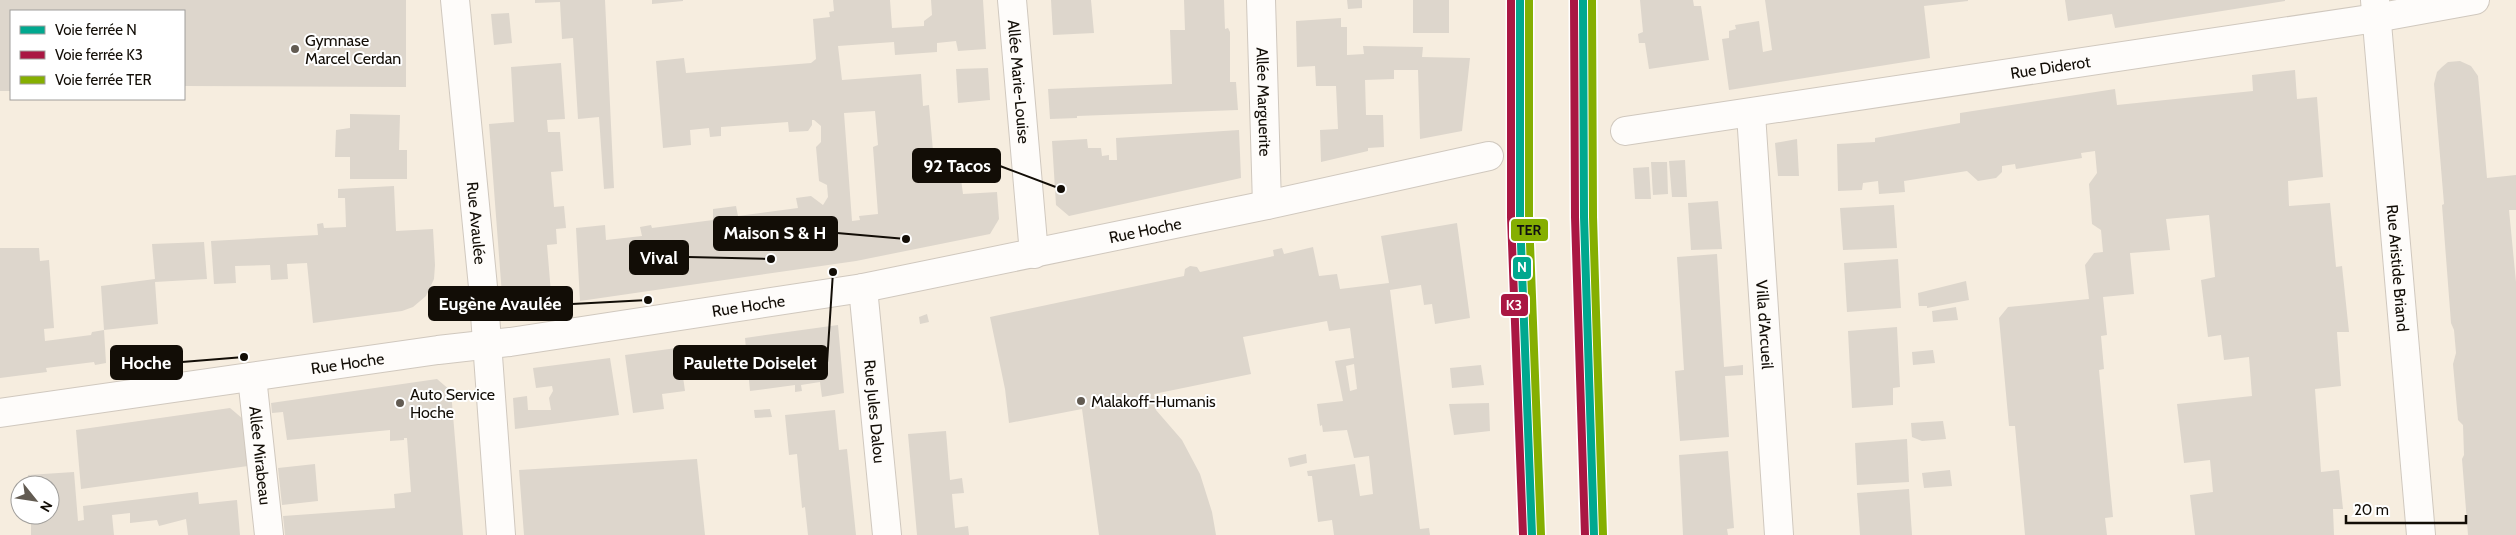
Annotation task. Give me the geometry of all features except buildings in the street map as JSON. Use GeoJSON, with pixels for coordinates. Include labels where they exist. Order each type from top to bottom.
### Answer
{"type":"FeatureCollection","features":[{"type":"Feature","properties":{"kind":"street","name":"Rue Avaulée"},"geometry":{"type":"LineString","coordinates":[[455,0],[488,343],[502,535]]}},
{"type":"Feature","properties":{"kind":"street","name":"Allée Marie-Louise"},"geometry":{"type":"LineString","coordinates":[[1012,0],[1034,254]]}},
{"type":"Feature","properties":{"kind":"street","name":"Allée Marguerite"},"geometry":{"type":"LineString","coordinates":[[1261,0],[1268,205]]}},
{"type":"Feature","properties":{"kind":"street","name":"Rue Diderot"},"geometry":{"type":"LineString","coordinates":[[1625,132],[1750,114],[2375,9],[2474,0]]}},
{"type":"Feature","properties":{"kind":"street","name":"Rue Aristide Briand"},"geometry":{"type":"LineString","coordinates":[[2375,9],[2421,535]]}},
{"type":"Feature","properties":{"kind":"street","name":"Villa d'Arcueil"},"geometry":{"type":"LineString","coordinates":[[1750,114],[1779,535]]}},
{"type":"Feature","properties":{"kind":"street","name":"Rue Hoche"},"geometry":{"type":"LineString","coordinates":[[0,413],[488,343],[510,342],[863,288],[1268,205],[1488,156]]}},
{"type":"Feature","properties":{"kind":"street","name":"Rue Jules Dalou"},"geometry":{"type":"LineString","coordinates":[[863,288],[887,535]]}},
{"type":"Feature","properties":{"kind":"street","name":"Allée Mirabeau"},"geometry":{"type":"LineString","coordinates":[[252,377],[269,535]]}},
{"type":"Feature","properties":{"kind":"rail line","name":"K3"},"geometry":{"type":"LineString","coordinates":[[1511,0],[1511,217],[1523,535]]}},
{"type":"Feature","properties":{"kind":"rail line","name":"N"},"geometry":{"type":"LineString","coordinates":[[1520,0],[1520,217],[1532,535]]}},
{"type":"Feature","properties":{"kind":"rail line","name":"TER"},"geometry":{"type":"LineString","coordinates":[[1529,0],[1529,217],[1541,535]]}},
{"type":"Feature","properties":{"kind":"rail line","name":"K3"},"geometry":{"type":"LineString","coordinates":[[1574,0],[1575,217],[1585,535]]}},
{"type":"Feature","properties":{"kind":"rail line","name":"N"},"geometry":{"type":"LineString","coordinates":[[1583,0],[1584,217],[1594,535]]}},
{"type":"Feature","properties":{"kind":"rail line","name":"TER"},"geometry":{"type":"LineString","coordinates":[[1592,0],[1593,217],[1603,535]]}},
{"type":"Feature","properties":{"kind":"place","name":"Gymnase Marcel Cerdan"},"geometry":{"type":"Point","coordinates":[295,49]}},
{"type":"Feature","properties":{"kind":"place","name":"92 Tacos"},"geometry":{"type":"Point","coordinates":[1061,189]}},
{"type":"Feature","properties":{"kind":"place","name":"Maison S & H"},"geometry":{"type":"Point","coordinates":[906,239]}},
{"type":"Feature","properties":{"kind":"place","name":"Vival"},"geometry":{"type":"Point","coordinates":[771,259]}},
{"type":"Feature","properties":{"kind":"place","name":"Paulette Doiselet"},"geometry":{"type":"Point","coordinates":[833,272]}},
{"type":"Feature","properties":{"kind":"place","name":"Eugène Avaulée"},"geometry":{"type":"Point","coordinates":[648,300]}},
{"type":"Feature","properties":{"kind":"place","name":"Hoche"},"geometry":{"type":"Point","coordinates":[244,357]}},
{"type":"Feature","properties":{"kind":"place","name":"Malakoff-Humanis"},"geometry":{"type":"Point","coordinates":[1081,401]}},
{"type":"Feature","properties":{"kind":"place","name":"Auto Service Hoche"},"geometry":{"type":"Point","coordinates":[400,403]}}]}
